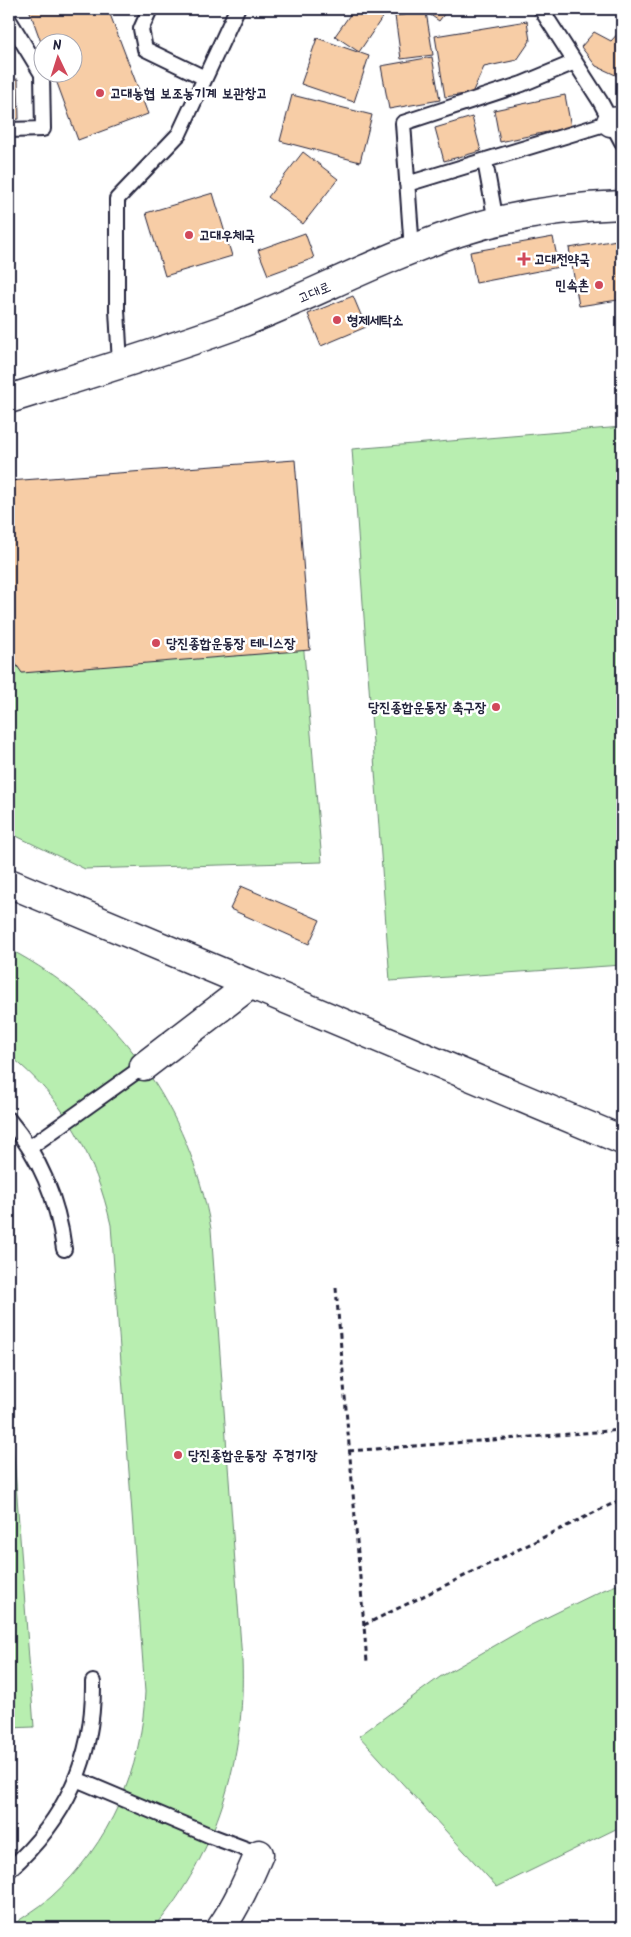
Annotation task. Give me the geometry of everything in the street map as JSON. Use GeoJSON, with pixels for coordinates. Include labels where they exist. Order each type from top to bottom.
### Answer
{"type":"FeatureCollection","features":[{"type":"Feature","properties":{"kind":"street","name":"고대로"},"geometry":{"type":"LineString","coordinates":[[9,400],[238,324],[459,232],[496,222],[568,209],[622,205]]}},
{"type":"Feature","properties":{"kind":"street"},"geometry":{"type":"LineString","coordinates":[[9,883],[622,1140]]}},
{"type":"Feature","properties":{"kind":"street"},"geometry":{"type":"LineString","coordinates":[[144,1066],[251,984]]}},
{"type":"Feature","properties":{"kind":"street"},"geometry":{"type":"LineString","coordinates":[[221,1928],[231,1914],[245,1887],[259,1854]]}},
{"type":"Feature","properties":{"kind":"lane"},"geometry":{"type":"LineString","coordinates":[[150,9],[141,30],[145,49],[205,78]]}},
{"type":"Feature","properties":{"kind":"lane"},"geometry":{"type":"LineString","coordinates":[[120,364],[117,310],[117,199],[179,134],[237,9]]}},
{"type":"Feature","properties":{"kind":"lane"},"geometry":{"type":"LineString","coordinates":[[407,184],[485,161],[619,128],[541,9]]}},
{"type":"Feature","properties":{"kind":"lane"},"geometry":{"type":"LineString","coordinates":[[9,20],[42,74],[42,129],[9,130]]}},
{"type":"Feature","properties":{"kind":"lane"},"geometry":{"type":"LineString","coordinates":[[412,250],[403,123],[522,84],[575,62]]}},
{"type":"Feature","properties":{"kind":"lane"},"geometry":{"type":"LineString","coordinates":[[485,161],[496,222]]}},
{"type":"Feature","properties":{"kind":"lane"},"geometry":{"type":"LineString","coordinates":[[29,1148],[144,1066]]}},
{"type":"Feature","properties":{"kind":"lane"},"geometry":{"type":"LineString","coordinates":[[9,1120],[29,1148],[48,1184],[60,1224],[64,1248]]}},
{"type":"Feature","properties":{"kind":"lane"},"geometry":{"type":"LineString","coordinates":[[9,1870],[48,1829],[62,1808],[76,1779],[90,1731],[92,1682]]}},
{"type":"Feature","properties":{"kind":"lane"},"geometry":{"type":"LineString","coordinates":[[76,1779],[211,1836],[259,1854]]}},
{"type":"Feature","properties":{"kind":"path"},"geometry":{"type":"LineString","coordinates":[[336,1288],[367,1662]]}},
{"type":"Feature","properties":{"kind":"path"},"geometry":{"type":"LineString","coordinates":[[349,1451],[622,1430]]}},
{"type":"Feature","properties":{"kind":"path"},"geometry":{"type":"LineString","coordinates":[[364,1626],[622,1499]]}},
{"type":"Feature","properties":{"kind":"green space","name":"당진종합운동장 축구장"},"geometry":{"type":"Polygon","coordinates":[[[622,427],[622,965],[390,981],[352,449],[622,427]]]}},
{"type":"Feature","properties":{"kind":"green space","name":"당진종합운동장 테니스장"},"geometry":{"type":"Polygon","coordinates":[[[289,477],[322,862],[85,869],[12,834],[9,789],[9,498],[289,477]]]}},
{"type":"Feature","properties":{"kind":"green space","name":"당진종합운동장 주경기장"},"geometry":{"type":"Polygon","coordinates":[[[9,949],[48,972],[83,1000],[115,1031],[143,1065],[166,1102],[186,1142],[201,1185],[211,1229],[242,1660],[242,1696],[233,1768],[211,1836],[195,1869],[176,1899],[154,1928],[9,1928],[51,1897],[72,1876],[90,1854],[106,1829],[119,1804],[137,1749],[143,1721],[145,1692],[111,1225],[105,1200],[96,1176],[87,1153],[75,1131],[46,1090],[9,1055],[9,949]]]}},
{"type":"Feature","properties":{"kind":"green space"},"geometry":{"type":"Polygon","coordinates":[[[9,1388],[34,1727],[9,1728],[9,1388]]]}},
{"type":"Feature","properties":{"kind":"green space"},"geometry":{"type":"Polygon","coordinates":[[[622,1583],[622,1826],[497,1887],[359,1736],[440,1677],[529,1626],[601,1591],[622,1583]]]}},
{"type":"Feature","properties":{"kind":"building","name":"고대농협 보조농기계 보관창고"},"geometry":{"type":"Polygon","coordinates":[[[29,9],[108,9],[148,114],[78,140],[57,82],[82,82],[82,32],[37,32],[29,9]]]}},
{"type":"Feature","properties":{"kind":"building"},"geometry":{"type":"Polygon","coordinates":[[[354,9],[388,9],[359,52],[335,36],[354,9]]]}},
{"type":"Feature","properties":{"kind":"building"},"geometry":{"type":"Polygon","coordinates":[[[422,9],[448,9],[439,21],[422,9]]]}},
{"type":"Feature","properties":{"kind":"building"},"geometry":{"type":"Polygon","coordinates":[[[426,12],[433,55],[401,59],[395,16],[426,12]]]}},
{"type":"Feature","properties":{"kind":"building"},"geometry":{"type":"Polygon","coordinates":[[[527,21],[530,41],[517,60],[484,67],[472,93],[445,97],[435,36],[527,21]]]}},
{"type":"Feature","properties":{"kind":"building"},"geometry":{"type":"Polygon","coordinates":[[[622,29],[622,78],[596,66],[581,47],[594,32],[611,41],[622,29]]]}},
{"type":"Feature","properties":{"kind":"building"},"geometry":{"type":"Polygon","coordinates":[[[317,38],[369,56],[354,102],[301,84],[317,38]]]}},
{"type":"Feature","properties":{"kind":"building"},"geometry":{"type":"Polygon","coordinates":[[[432,57],[440,100],[389,109],[381,66],[432,57]]]}},
{"type":"Feature","properties":{"kind":"building"},"geometry":{"type":"Polygon","coordinates":[[[18,79],[19,119],[9,120],[9,80],[18,79]]]}},
{"type":"Feature","properties":{"kind":"building"},"geometry":{"type":"Polygon","coordinates":[[[292,95],[372,115],[360,162],[280,141],[292,95]]]}},
{"type":"Feature","properties":{"kind":"building"},"geometry":{"type":"Polygon","coordinates":[[[565,95],[571,127],[500,142],[494,110],[565,95]]]}},
{"type":"Feature","properties":{"kind":"building"},"geometry":{"type":"Polygon","coordinates":[[[472,117],[481,151],[444,161],[435,128],[472,117]]]}},
{"type":"Feature","properties":{"kind":"building"},"geometry":{"type":"Polygon","coordinates":[[[303,152],[338,179],[303,224],[268,197],[303,152]]]}},
{"type":"Feature","properties":{"kind":"building"},"geometry":{"type":"Polygon","coordinates":[[[213,193],[232,256],[165,276],[146,213],[213,193]]]}},
{"type":"Feature","properties":{"kind":"building"},"geometry":{"type":"Polygon","coordinates":[[[305,233],[314,258],[268,275],[258,250],[305,233]]]}},
{"type":"Feature","properties":{"kind":"building"},"geometry":{"type":"Polygon","coordinates":[[[553,237],[559,267],[476,283],[470,252],[553,237]]]}},
{"type":"Feature","properties":{"kind":"building","name":"민속촌"},"geometry":{"type":"Polygon","coordinates":[[[617,240],[622,271],[621,318],[618,300],[579,306],[569,248],[617,240]]]}},
{"type":"Feature","properties":{"kind":"building"},"geometry":{"type":"Polygon","coordinates":[[[353,296],[366,327],[321,346],[308,314],[353,296]]]}},
{"type":"Feature","properties":{"kind":"building"},"geometry":{"type":"Polygon","coordinates":[[[295,460],[310,650],[22,673],[9,654],[9,481],[295,460]]]}},
{"type":"Feature","properties":{"kind":"building"},"geometry":{"type":"Polygon","coordinates":[[[241,886],[320,920],[309,944],[230,909],[241,886]]]}},
{"type":"Feature","properties":{"kind":"place","name":"고대농협 보조농기계 보관창고"},"geometry":{"type":"Point","coordinates":[100,93]}},
{"type":"Feature","properties":{"kind":"place","name":"고대우체국"},"geometry":{"type":"Point","coordinates":[189,235]}},
{"type":"Feature","properties":{"kind":"place","name":"고대전약국"},"geometry":{"type":"Point","coordinates":[524,259]}},
{"type":"Feature","properties":{"kind":"place","name":"민속촌"},"geometry":{"type":"Point","coordinates":[599,285]}},
{"type":"Feature","properties":{"kind":"place","name":"형제세탁소"},"geometry":{"type":"Point","coordinates":[337,320]}},
{"type":"Feature","properties":{"kind":"place","name":"당진종합운동장 테니스장"},"geometry":{"type":"Point","coordinates":[156,643]}},
{"type":"Feature","properties":{"kind":"place","name":"당진종합운동장 축구장"},"geometry":{"type":"Point","coordinates":[496,707]}},
{"type":"Feature","properties":{"kind":"place","name":"당진종합운동장 주경기장"},"geometry":{"type":"Point","coordinates":[178,1455]}}]}
